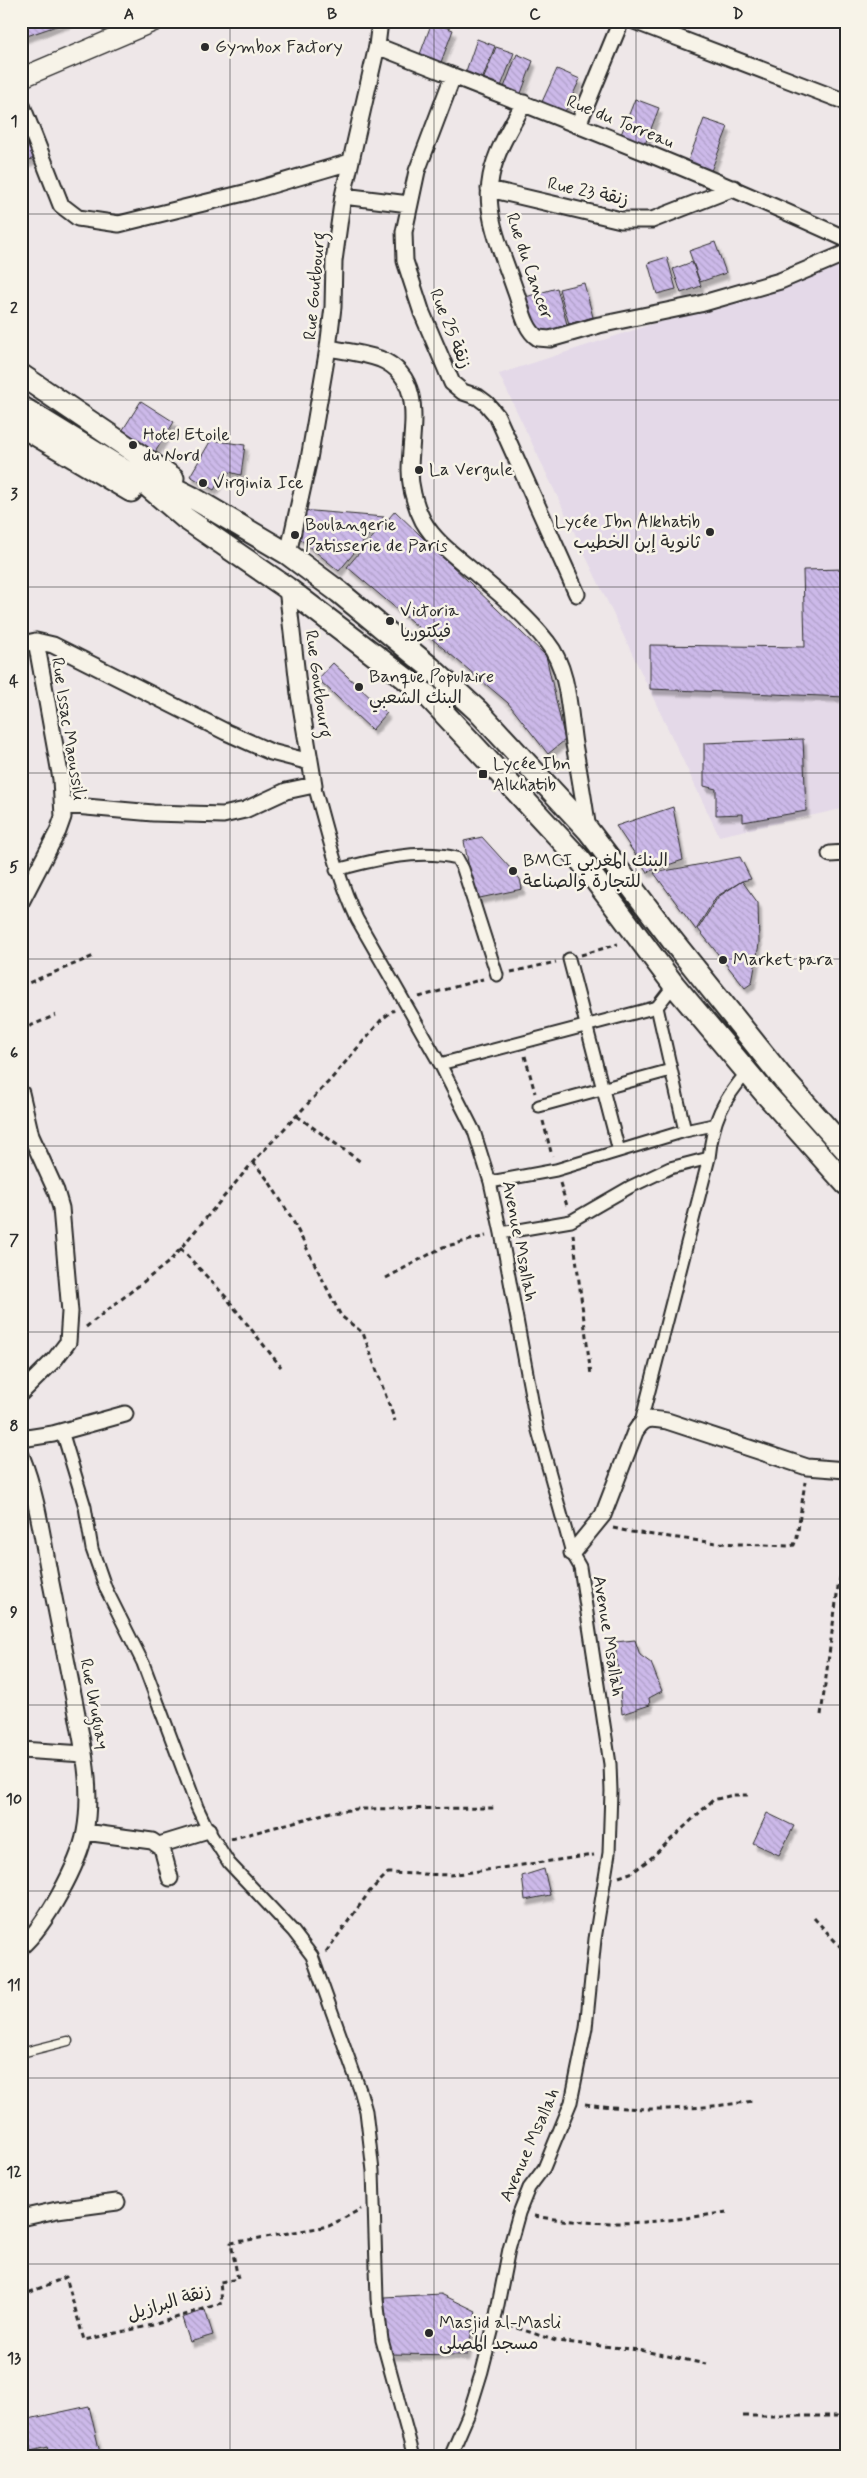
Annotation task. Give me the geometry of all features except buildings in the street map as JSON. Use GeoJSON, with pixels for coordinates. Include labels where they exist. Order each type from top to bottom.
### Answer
{"type":"FeatureCollection","features":[{"type":"Feature","properties":{"kind":"main road"},"geometry":{"type":"LineString","coordinates":[[21,376],[164,471],[193,498]]}},
{"type":"Feature","properties":{"kind":"main road"},"geometry":{"type":"LineString","coordinates":[[21,393],[144,474],[193,498],[288,554],[400,643],[478,711],[588,830],[672,940],[778,1072],[846,1150]]}},
{"type":"Feature","properties":{"kind":"main road"},"geometry":{"type":"LineString","coordinates":[[21,407],[143,482],[185,518],[286,588],[427,695],[580,861],[674,985],[747,1072],[846,1184]]}},
{"type":"Feature","properties":{"kind":"main road"},"geometry":{"type":"LineString","coordinates":[[21,426],[124,487],[185,518]]}},
{"type":"Feature","properties":{"kind":"street"},"geometry":{"type":"LineString","coordinates":[[21,78],[155,21]]}},
{"type":"Feature","properties":{"kind":"street","name":"Rue Goutbourg"},"geometry":{"type":"LineString","coordinates":[[288,554],[310,450],[328,348],[333,307],[334,262],[343,196],[380,21]]}},
{"type":"Feature","properties":{"kind":"street"},"geometry":{"type":"LineString","coordinates":[[578,125],[621,21]]}},
{"type":"Feature","properties":{"kind":"street"},"geometry":{"type":"LineString","coordinates":[[634,21],[846,102]]}},
{"type":"Feature","properties":{"kind":"street","name":"Rue du Torreau"},"geometry":{"type":"LineString","coordinates":[[376,46],[524,103],[734,188],[846,239]]}},
{"type":"Feature","properties":{"kind":"street","name":"Rue 25 زنقة"},"geometry":{"type":"LineString","coordinates":[[453,76],[428,138],[409,204],[404,239],[404,260],[445,370],[456,388],[486,402],[497,416],[577,594]]}},
{"type":"Feature","properties":{"kind":"street"},"geometry":{"type":"LineString","coordinates":[[21,103],[61,206],[78,218],[119,224],[248,192],[350,162]]}},
{"type":"Feature","properties":{"kind":"street","name":"Rue du Cancer"},"geometry":{"type":"LineString","coordinates":[[524,103],[495,162],[489,189],[490,208],[498,243],[528,326],[538,338],[556,338],[599,325],[700,304],[755,289],[780,281],[846,253]]}},
{"type":"Feature","properties":{"kind":"street","name":"Rue 23 زنقة"},"geometry":{"type":"LineString","coordinates":[[489,189],[621,220],[652,220],[734,188]]}},
{"type":"Feature","properties":{"kind":"street"},"geometry":{"type":"LineString","coordinates":[[343,196],[409,204]]}},
{"type":"Feature","properties":{"kind":"street"},"geometry":{"type":"LineString","coordinates":[[328,348],[380,359],[395,368],[403,376],[410,392],[414,412],[410,472],[413,494],[424,523],[450,552],[534,626],[554,651],[566,687],[588,830]]}},
{"type":"Feature","properties":{"kind":"street","name":"Rue Goutbourg"},"geometry":{"type":"LineString","coordinates":[[286,588],[299,694],[314,785]]}},
{"type":"Feature","properties":{"kind":"street"},"geometry":{"type":"LineString","coordinates":[[27,641],[53,646],[226,732],[271,752],[310,762]]}},
{"type":"Feature","properties":{"kind":"street","name":"Rue Issac Maoussili"},"geometry":{"type":"LineString","coordinates":[[21,902],[58,831],[63,817],[64,805],[61,779],[27,641]]}},
{"type":"Feature","properties":{"kind":"street"},"geometry":{"type":"LineString","coordinates":[[64,805],[153,814],[223,815],[245,810],[286,791],[314,785]]}},
{"type":"Feature","properties":{"kind":"street","name":"Avenue Msallah"},"geometry":{"type":"LineString","coordinates":[[314,785],[336,870],[357,919],[440,1064],[474,1131],[490,1182],[537,1427],[572,1553],[580,1567],[610,1764],[609,1853],[595,1938],[586,2028],[571,2102],[544,2168],[529,2188],[519,2213],[509,2248],[496,2320],[477,2389],[450,2457]]}},
{"type":"Feature","properties":{"kind":"street"},"geometry":{"type":"LineString","coordinates":[[830,854],[846,853]]}},
{"type":"Feature","properties":{"kind":"street"},"geometry":{"type":"LineString","coordinates":[[336,870],[391,857],[427,855],[457,858],[466,876],[497,975]]}},
{"type":"Feature","properties":{"kind":"street"},"geometry":{"type":"LineString","coordinates":[[569,959],[619,1151]]}},
{"type":"Feature","properties":{"kind":"street"},"geometry":{"type":"LineString","coordinates":[[440,1064],[657,1007],[674,985]]}},
{"type":"Feature","properties":{"kind":"street"},"geometry":{"type":"LineString","coordinates":[[657,1007],[685,1131]]}},
{"type":"Feature","properties":{"kind":"street"},"geometry":{"type":"LineString","coordinates":[[539,1106],[671,1070]]}},
{"type":"Feature","properties":{"kind":"street"},"geometry":{"type":"LineString","coordinates":[[572,1553],[598,1524],[641,1422],[709,1158],[713,1125],[727,1096],[747,1072]]}},
{"type":"Feature","properties":{"kind":"street"},"geometry":{"type":"LineString","coordinates":[[21,1093],[31,1136],[56,1191],[61,1208],[70,1312],[68,1342],[46,1369],[21,1393]]}},
{"type":"Feature","properties":{"kind":"street"},"geometry":{"type":"LineString","coordinates":[[490,1182],[556,1170],[685,1131],[713,1125]]}},
{"type":"Feature","properties":{"kind":"street"},"geometry":{"type":"LineString","coordinates":[[501,1233],[571,1220],[630,1187],[670,1168],[709,1158]]}},
{"type":"Feature","properties":{"kind":"street"},"geometry":{"type":"LineString","coordinates":[[21,1438],[62,1431],[125,1414]]}},
{"type":"Feature","properties":{"kind":"street"},"geometry":{"type":"LineString","coordinates":[[641,1422],[651,1419],[667,1420],[807,1467],[846,1470]]}},
{"type":"Feature","properties":{"kind":"street"},"geometry":{"type":"LineString","coordinates":[[62,1431],[85,1507],[92,1549],[106,1589],[143,1663],[208,1830],[236,1872],[297,1935],[317,1966],[334,2021],[364,2102],[374,2202],[377,2299],[382,2340],[414,2457]]}},
{"type":"Feature","properties":{"kind":"street","name":"Rue Uruguay"},"geometry":{"type":"LineString","coordinates":[[21,1455],[38,1517],[84,1754],[87,1791],[85,1832],[67,1878],[56,1901],[21,1947]]}},
{"type":"Feature","properties":{"kind":"street"},"geometry":{"type":"LineString","coordinates":[[21,1750],[84,1754]]}},
{"type":"Feature","properties":{"kind":"street"},"geometry":{"type":"LineString","coordinates":[[159,1845],[208,1830]]}},
{"type":"Feature","properties":{"kind":"street"},"geometry":{"type":"LineString","coordinates":[[85,1832],[146,1839],[159,1845],[163,1851],[170,1878]]}},
{"type":"Feature","properties":{"kind":"street"},"geometry":{"type":"LineString","coordinates":[[21,2218],[57,2210],[117,2202]]}},
{"type":"Feature","properties":{"kind":"lane"},"geometry":{"type":"LineString","coordinates":[[21,2054],[68,2041]]}},
{"type":"Feature","properties":{"kind":"path"},"geometry":{"type":"LineString","coordinates":[[68,1342],[170,1261],[253,1162],[297,1116],[382,1019],[405,1001],[497,975],[569,959],[638,938]]}},
{"type":"Feature","properties":{"kind":"path"},"geometry":{"type":"LineString","coordinates":[[21,986],[94,956]]}},
{"type":"Feature","properties":{"kind":"path"},"geometry":{"type":"LineString","coordinates":[[21,1030],[56,1015]]}},
{"type":"Feature","properties":{"kind":"path"},"geometry":{"type":"LineString","coordinates":[[297,1116],[361,1162]]}},
{"type":"Feature","properties":{"kind":"path"},"geometry":{"type":"LineString","coordinates":[[253,1162],[273,1187],[291,1217],[341,1316],[363,1333],[395,1422]]}},
{"type":"Feature","properties":{"kind":"path"},"geometry":{"type":"LineString","coordinates":[[386,1278],[443,1246],[501,1233]]}},
{"type":"Feature","properties":{"kind":"path"},"geometry":{"type":"LineString","coordinates":[[180,1248],[225,1296],[282,1368]]}},
{"type":"Feature","properties":{"kind":"path"},"geometry":{"type":"LineString","coordinates":[[598,1524],[631,1532],[716,1543],[794,1545],[797,1537],[807,1467]]}},
{"type":"Feature","properties":{"kind":"path"},"geometry":{"type":"LineString","coordinates":[[821,1715],[838,1586],[846,1553]]}},
{"type":"Feature","properties":{"kind":"path"},"geometry":{"type":"LineString","coordinates":[[606,1879],[628,1874],[642,1866],[715,1799],[751,1795]]}},
{"type":"Feature","properties":{"kind":"path"},"geometry":{"type":"LineString","coordinates":[[217,1845],[248,1834],[331,1812],[357,1809],[494,1808]]}},
{"type":"Feature","properties":{"kind":"path"},"geometry":{"type":"LineString","coordinates":[[317,1966],[370,1890],[388,1873],[450,1875],[609,1853]]}},
{"type":"Feature","properties":{"kind":"path"},"geometry":{"type":"LineString","coordinates":[[814,1918],[846,1953]]}},
{"type":"Feature","properties":{"kind":"path"},"geometry":{"type":"LineString","coordinates":[[571,2102],[631,2109],[673,2110],[702,2109],[754,2101]]}},
{"type":"Feature","properties":{"kind":"path","name":"زنقة البرازيل"},"geometry":{"type":"LineString","coordinates":[[21,2296],[66,2277],[84,2340],[152,2325],[222,2303],[220,2282],[238,2279],[230,2243],[329,2226],[374,2202]]}},
{"type":"Feature","properties":{"kind":"path"},"geometry":{"type":"LineString","coordinates":[[519,2213],[557,2220],[621,2224],[656,2223],[727,2212]]}},
{"type":"Feature","properties":{"kind":"path"},"geometry":{"type":"LineString","coordinates":[[496,2320],[556,2341],[638,2350],[706,2364]]}},
{"type":"Feature","properties":{"kind":"path"},"geometry":{"type":"LineString","coordinates":[[743,2416],[846,2416]]}},
{"type":"Feature","properties":{"kind":"shaded area","name":"Lycée Ibn Alkhatib ثانوية إبن الخطيب"},"geometry":{"type":"Polygon","coordinates":[[[846,261],[846,808],[719,836],[499,374],[846,261]]]}},
{"type":"Feature","properties":{"kind":"place","name":"Gymbox Factory"},"geometry":{"type":"Point","coordinates":[205,47]}},
{"type":"Feature","properties":{"kind":"place","name":"Hotel Etoile du Nord"},"geometry":{"type":"Point","coordinates":[133,445]}},
{"type":"Feature","properties":{"kind":"place","name":"La Vergule"},"geometry":{"type":"Point","coordinates":[419,470]}},
{"type":"Feature","properties":{"kind":"place","name":"Virginia Ice"},"geometry":{"type":"Point","coordinates":[203,483]}},
{"type":"Feature","properties":{"kind":"place","name":"Lycée Ibn Alkhatib ثانوية إبن الخطيب"},"geometry":{"type":"Point","coordinates":[710,532]}},
{"type":"Feature","properties":{"kind":"place","name":"Boulangerie Patisserie de Paris"},"geometry":{"type":"Point","coordinates":[295,535]}},
{"type":"Feature","properties":{"kind":"place","name":"Victoria فيكتوريا"},"geometry":{"type":"Point","coordinates":[390,621]}},
{"type":"Feature","properties":{"kind":"place","name":"Banque Populaire البنك الشعبي"},"geometry":{"type":"Point","coordinates":[359,687]}},
{"type":"Feature","properties":{"kind":"place","name":"Lycée Ibn Alkhatib"},"geometry":{"type":"Point","coordinates":[483,774]}},
{"type":"Feature","properties":{"kind":"place","name":"BMCI البنك المغربي للتجارة والصناعة"},"geometry":{"type":"Point","coordinates":[513,871]}},
{"type":"Feature","properties":{"kind":"place","name":"Market para"},"geometry":{"type":"Point","coordinates":[723,960]}},
{"type":"Feature","properties":{"kind":"place","name":"Masjid al-Masli مسجد المصلى"},"geometry":{"type":"Point","coordinates":[429,2333]}}]}
